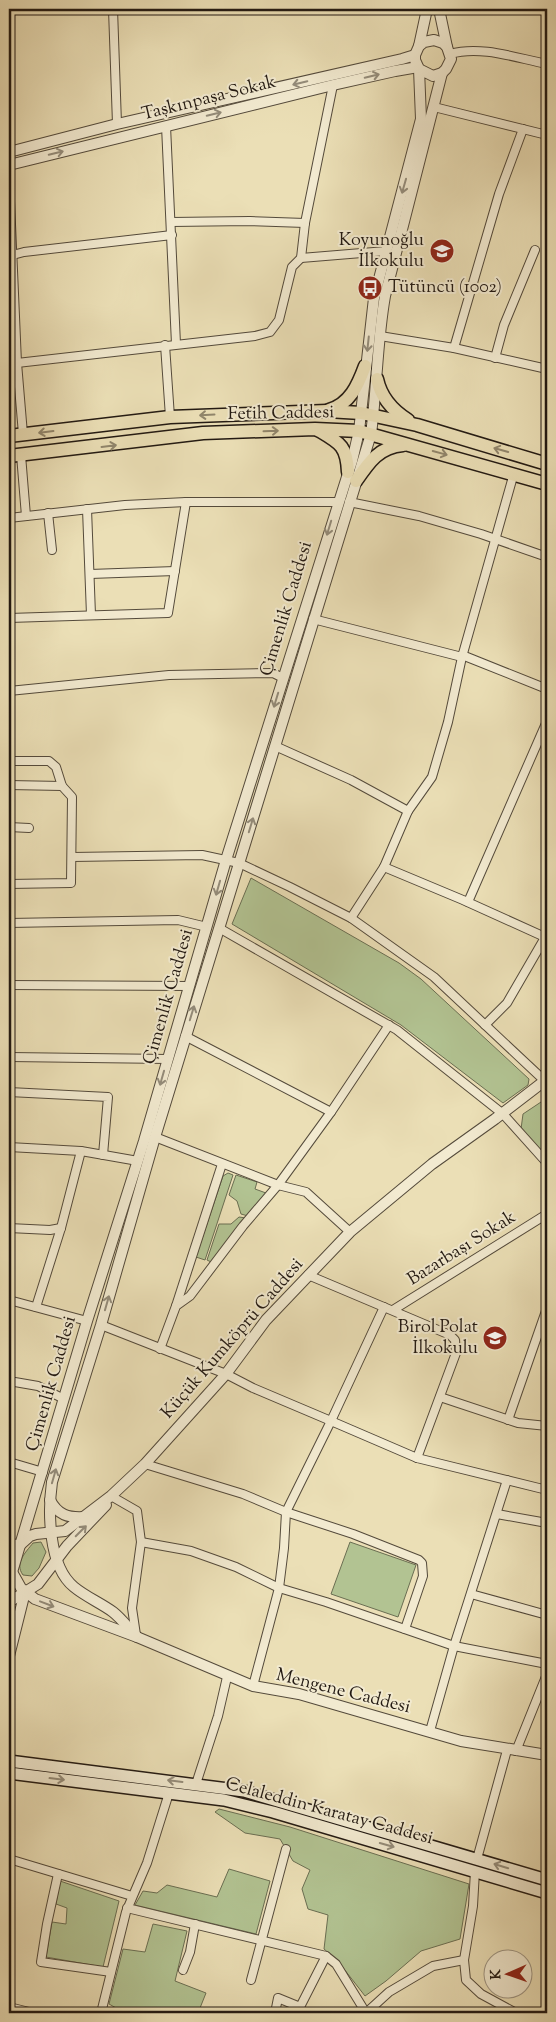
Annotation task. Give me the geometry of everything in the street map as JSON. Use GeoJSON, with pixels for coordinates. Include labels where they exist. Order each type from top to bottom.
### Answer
{"type":"FeatureCollection","features":[{"type":"Feature","properties":{"kind":"main road"},"geometry":{"type":"LineString","coordinates":[[327,410],[335,408],[349,398],[360,382],[365,366]]}},
{"type":"Feature","properties":{"kind":"main road"},"geometry":{"type":"LineString","coordinates":[[378,379],[379,388],[387,403],[399,414],[417,425]]}},
{"type":"Feature","properties":{"kind":"main road","name":"Fetih Caddesi"},"geometry":{"type":"LineString","coordinates":[[9,436],[170,417],[327,410],[367,414],[417,425],[547,464]]}},
{"type":"Feature","properties":{"kind":"main road"},"geometry":{"type":"LineString","coordinates":[[315,429],[336,440],[347,455],[352,476],[383,450],[394,446],[415,446]]}},
{"type":"Feature","properties":{"kind":"main road","name":"Fetih Caddesi"},"geometry":{"type":"LineString","coordinates":[[15,455],[203,433],[315,429],[365,433],[547,484]]}},
{"type":"Feature","properties":{"kind":"main road","name":"Celaleddin Karatay Caddesi"},"geometry":{"type":"LineString","coordinates":[[9,1760],[244,1791],[547,1880]]}},
{"type":"Feature","properties":{"kind":"main road","name":"Celaleddin Karatay Caddesi"},"geometry":{"type":"LineString","coordinates":[[9,1773],[224,1800],[273,1812],[547,1893]]}},
{"type":"Feature","properties":{"kind":"street"},"geometry":{"type":"LineString","coordinates":[[113,9],[117,124]]}},
{"type":"Feature","properties":{"kind":"street"},"geometry":{"type":"LineString","coordinates":[[367,414],[365,366],[374,298],[419,132],[422,108],[417,50],[426,9]]}},
{"type":"Feature","properties":{"kind":"street"},"geometry":{"type":"LineString","coordinates":[[367,414],[378,379],[380,336],[387,289],[442,73],[449,65],[449,50],[439,9]]}},
{"type":"Feature","properties":{"kind":"street"},"geometry":{"type":"LineString","coordinates":[[9,152],[117,124],[402,59],[417,50],[424,42],[434,40],[439,41],[449,50],[482,51],[547,64]]}},
{"type":"Feature","properties":{"kind":"street"},"geometry":{"type":"LineString","coordinates":[[419,68],[432,76],[442,73]]}},
{"type":"Feature","properties":{"kind":"street","name":"Taşkınpaşa Sokak"},"geometry":{"type":"LineString","coordinates":[[9,165],[395,70],[419,68]]}},
{"type":"Feature","properties":{"kind":"street"},"geometry":{"type":"LineString","coordinates":[[17,363],[255,336],[270,332],[279,320],[292,267],[301,258],[305,223],[333,85]]}},
{"type":"Feature","properties":{"kind":"street"},"geometry":{"type":"LineString","coordinates":[[434,107],[547,136]]}},
{"type":"Feature","properties":{"kind":"street"},"geometry":{"type":"LineString","coordinates":[[166,126],[176,344]]}},
{"type":"Feature","properties":{"kind":"street"},"geometry":{"type":"LineString","coordinates":[[454,348],[499,194],[523,129]]}},
{"type":"Feature","properties":{"kind":"street"},"geometry":{"type":"LineString","coordinates":[[9,178],[12,355],[17,363],[23,434]]}},
{"type":"Feature","properties":{"kind":"street"},"geometry":{"type":"LineString","coordinates":[[171,222],[250,221],[305,223]]}},
{"type":"Feature","properties":{"kind":"street"},"geometry":{"type":"LineString","coordinates":[[11,256],[24,252],[172,236]]}},
{"type":"Feature","properties":{"kind":"street"},"geometry":{"type":"LineString","coordinates":[[495,358],[504,325],[535,250]]}},
{"type":"Feature","properties":{"kind":"street"},"geometry":{"type":"LineString","coordinates":[[301,258],[386,251]]}},
{"type":"Feature","properties":{"kind":"street"},"geometry":{"type":"LineString","coordinates":[[380,336],[454,348],[547,368]]}},
{"type":"Feature","properties":{"kind":"street"},"geometry":{"type":"LineString","coordinates":[[165,345],[170,417]]}},
{"type":"Feature","properties":{"kind":"street","name":"Çimenlik Caddesi"},"geometry":{"type":"LineString","coordinates":[[57,1558],[52,1534],[50,1499],[52,1482],[101,1325],[154,1137],[349,502],[352,476],[365,433],[367,414]]}},
{"type":"Feature","properties":{"kind":"street"},"geometry":{"type":"LineString","coordinates":[[15,455],[26,516]]}},
{"type":"Feature","properties":{"kind":"street"},"geometry":{"type":"LineString","coordinates":[[351,918],[384,867],[408,810],[432,777],[448,722],[462,656],[514,474]]}},
{"type":"Feature","properties":{"kind":"street","name":"Çimenlik Caddesi"},"geometry":{"type":"LineString","coordinates":[[10,1575],[138,1160],[226,860],[338,502],[352,476]]}},
{"type":"Feature","properties":{"kind":"street"},"geometry":{"type":"LineString","coordinates":[[9,518],[87,509],[186,502],[338,502]]}},
{"type":"Feature","properties":{"kind":"street"},"geometry":{"type":"LineString","coordinates":[[9,618],[168,613],[186,502]]}},
{"type":"Feature","properties":{"kind":"street"},"geometry":{"type":"LineString","coordinates":[[349,502],[419,516],[481,534],[547,557]]}},
{"type":"Feature","properties":{"kind":"street"},"geometry":{"type":"LineString","coordinates":[[87,509],[91,615]]}},
{"type":"Feature","properties":{"kind":"street"},"geometry":{"type":"LineString","coordinates":[[48,513],[52,550]]}},
{"type":"Feature","properties":{"kind":"street"},"geometry":{"type":"LineString","coordinates":[[90,574],[175,570]]}},
{"type":"Feature","properties":{"kind":"street"},"geometry":{"type":"LineString","coordinates":[[313,619],[462,656],[547,689]]}},
{"type":"Feature","properties":{"kind":"street"},"geometry":{"type":"LineString","coordinates":[[9,691],[170,675],[273,673],[283,678]]}},
{"type":"Feature","properties":{"kind":"street"},"geometry":{"type":"LineString","coordinates":[[468,902],[547,721]]}},
{"type":"Feature","properties":{"kind":"street"},"geometry":{"type":"LineString","coordinates":[[275,746],[351,780],[408,810]]}},
{"type":"Feature","properties":{"kind":"street"},"geometry":{"type":"LineString","coordinates":[[9,761],[49,761],[56,767],[62,786],[72,797],[71,883],[9,884]]}},
{"type":"Feature","properties":{"kind":"street"},"geometry":{"type":"LineString","coordinates":[[9,785],[62,786]]}},
{"type":"Feature","properties":{"kind":"street"},"geometry":{"type":"LineString","coordinates":[[9,827],[29,828]]}},
{"type":"Feature","properties":{"kind":"street"},"geometry":{"type":"LineString","coordinates":[[72,857],[202,854],[239,863],[351,918],[434,977],[546,1081]]}},
{"type":"Feature","properties":{"kind":"street"},"geometry":{"type":"LineString","coordinates":[[384,867],[547,936],[507,1003],[485,1025]]}},
{"type":"Feature","properties":{"kind":"street"},"geometry":{"type":"LineString","coordinates":[[9,923],[178,920],[207,927]]}},
{"type":"Feature","properties":{"kind":"street"},"geometry":{"type":"LineString","coordinates":[[219,928],[389,1025],[502,1114],[547,1163]]}},
{"type":"Feature","properties":{"kind":"street"},"geometry":{"type":"LineString","coordinates":[[9,985],[189,986]]}},
{"type":"Feature","properties":{"kind":"street"},"geometry":{"type":"LineString","coordinates":[[176,1306],[190,1296],[243,1226],[278,1185],[331,1112],[389,1025]]}},
{"type":"Feature","properties":{"kind":"street"},"geometry":{"type":"LineString","coordinates":[[186,1036],[331,1112]]}},
{"type":"Feature","properties":{"kind":"street"},"geometry":{"type":"LineString","coordinates":[[9,1057],[168,1059]]}},
{"type":"Feature","properties":{"kind":"street","name":"Küçük Kumköprü Caddesi"},"geometry":{"type":"LineString","coordinates":[[20,1545],[30,1536],[65,1531],[112,1496],[145,1464],[226,1374],[266,1320],[350,1232],[432,1164],[546,1081]]}},
{"type":"Feature","properties":{"kind":"street"},"geometry":{"type":"LineString","coordinates":[[9,1092],[108,1097],[103,1155]]}},
{"type":"Feature","properties":{"kind":"street"},"geometry":{"type":"LineString","coordinates":[[154,1137],[278,1185],[306,1192],[350,1232]]}},
{"type":"Feature","properties":{"kind":"street"},"geometry":{"type":"LineString","coordinates":[[9,1147],[81,1151],[138,1160]]}},
{"type":"Feature","properties":{"kind":"street"},"geometry":{"type":"LineString","coordinates":[[36,1307],[61,1228],[81,1151]]}},
{"type":"Feature","properties":{"kind":"street"},"geometry":{"type":"LineString","coordinates":[[160,1349],[176,1306],[222,1164]]}},
{"type":"Feature","properties":{"kind":"street","name":"Bazarbaşı Sokak"},"geometry":{"type":"LineString","coordinates":[[393,1310],[547,1214]]}},
{"type":"Feature","properties":{"kind":"street"},"geometry":{"type":"LineString","coordinates":[[9,1228],[50,1230],[61,1228]]}},
{"type":"Feature","properties":{"kind":"street"},"geometry":{"type":"LineString","coordinates":[[308,1275],[450,1335],[455,1340],[456,1353],[417,1458]]}},
{"type":"Feature","properties":{"kind":"street"},"geometry":{"type":"LineString","coordinates":[[9,1300],[87,1321]]}},
{"type":"Feature","properties":{"kind":"street"},"geometry":{"type":"LineString","coordinates":[[253,1686],[279,1588],[286,1512],[384,1307]]}},
{"type":"Feature","properties":{"kind":"street"},"geometry":{"type":"LineString","coordinates":[[508,1420],[547,1308]]}},
{"type":"Feature","properties":{"kind":"street"},"geometry":{"type":"LineString","coordinates":[[101,1325],[226,1374],[254,1388],[417,1458],[547,1490]]}},
{"type":"Feature","properties":{"kind":"street"},"geometry":{"type":"LineString","coordinates":[[9,1381],[38,1386],[64,1399]]}},
{"type":"Feature","properties":{"kind":"street"},"geometry":{"type":"LineString","coordinates":[[440,1397],[508,1420],[530,1425],[547,1426]]}},
{"type":"Feature","properties":{"kind":"street"},"geometry":{"type":"LineString","coordinates":[[9,1462],[43,1472]]}},
{"type":"Feature","properties":{"kind":"street"},"geometry":{"type":"LineString","coordinates":[[145,1464],[243,1494],[286,1512],[353,1534],[419,1560],[422,1563],[423,1576],[405,1629]]}},
{"type":"Feature","properties":{"kind":"street"},"geometry":{"type":"LineString","coordinates":[[430,1731],[454,1646],[507,1480]]}},
{"type":"Feature","properties":{"kind":"street"},"geometry":{"type":"LineString","coordinates":[[112,1496],[137,1511],[141,1542],[132,1601],[137,1637]]}},
{"type":"Feature","properties":{"kind":"street","name":"Küçük Kumköprü Caddesi"},"geometry":{"type":"LineString","coordinates":[[9,1601],[38,1584],[57,1558],[96,1517],[112,1496]]}},
{"type":"Feature","properties":{"kind":"street"},"geometry":{"type":"LineString","coordinates":[[50,1499],[54,1508],[65,1516],[72,1518],[84,1517]]}},
{"type":"Feature","properties":{"kind":"street"},"geometry":{"type":"LineString","coordinates":[[497,1514],[547,1523]]}},
{"type":"Feature","properties":{"kind":"street"},"geometry":{"type":"LineString","coordinates":[[9,1542],[20,1545]]}},
{"type":"Feature","properties":{"kind":"street"},"geometry":{"type":"LineString","coordinates":[[141,1542],[191,1551],[236,1567],[279,1588],[454,1646],[547,1664]]}},
{"type":"Feature","properties":{"kind":"street","name":"Mengene Caddesi"},"geometry":{"type":"LineString","coordinates":[[57,1558],[66,1578],[73,1586],[114,1613],[137,1637]]}},
{"type":"Feature","properties":{"kind":"street","name":"Mengene Caddesi"},"geometry":{"type":"LineString","coordinates":[[10,1575],[25,1592],[45,1603],[137,1637],[227,1677],[253,1686],[299,1694],[461,1741],[547,1755]]}},
{"type":"Feature","properties":{"kind":"street"},"geometry":{"type":"LineString","coordinates":[[9,1656],[25,1592]]}},
{"type":"Feature","properties":{"kind":"street"},"geometry":{"type":"LineString","coordinates":[[471,1594],[547,1616]]}},
{"type":"Feature","properties":{"kind":"street"},"geometry":{"type":"LineString","coordinates":[[9,1618],[15,1629]]}},
{"type":"Feature","properties":{"kind":"street"},"geometry":{"type":"LineString","coordinates":[[477,1859],[511,1750],[547,1674]]}},
{"type":"Feature","properties":{"kind":"street"},"geometry":{"type":"LineString","coordinates":[[196,1784],[218,1716],[227,1677]]}},
{"type":"Feature","properties":{"kind":"street"},"geometry":{"type":"LineString","coordinates":[[101,2013],[127,1908],[147,1863],[168,1793]]}},
{"type":"Feature","properties":{"kind":"street"},"geometry":{"type":"LineString","coordinates":[[251,1980],[286,1849]]}},
{"type":"Feature","properties":{"kind":"street"},"geometry":{"type":"LineString","coordinates":[[9,1859],[132,1896]]}},
{"type":"Feature","properties":{"kind":"street"},"geometry":{"type":"LineString","coordinates":[[475,1871],[473,1906],[464,1960],[466,1980],[481,1994],[516,2013]]}},
{"type":"Feature","properties":{"kind":"street"},"geometry":{"type":"LineString","coordinates":[[58,1874],[41,1962],[111,1972]]}},
{"type":"Feature","properties":{"kind":"street"},"geometry":{"type":"LineString","coordinates":[[127,1908],[326,1956],[336,1964],[366,2013],[389,1992],[434,1966],[464,1960]]}},
{"type":"Feature","properties":{"kind":"street"},"geometry":{"type":"LineString","coordinates":[[183,1970],[190,1952],[196,1924]]}},
{"type":"Feature","properties":{"kind":"street"},"geometry":{"type":"LineString","coordinates":[[275,2013],[278,1998],[300,2007],[326,1956]]}},
{"type":"Feature","properties":{"kind":"street"},"geometry":{"type":"LineString","coordinates":[[9,2008],[33,2013]]}},
{"type":"Feature","properties":{"kind":"green space"},"geometry":{"type":"Polygon","coordinates":[[[251,878],[399,963],[421,979],[529,1079],[528,1085],[503,1103],[401,1025],[232,924],[251,878]]]}},
{"type":"Feature","properties":{"kind":"green space"},"geometry":{"type":"Polygon","coordinates":[[[547,1098],[547,1157],[521,1129],[523,1114],[547,1098]]]}},
{"type":"Feature","properties":{"kind":"green space"},"geometry":{"type":"Polygon","coordinates":[[[228,1173],[233,1175],[205,1260],[196,1257],[223,1176],[228,1173]]]}},
{"type":"Feature","properties":{"kind":"green space"},"geometry":{"type":"Polygon","coordinates":[[[236,1175],[257,1182],[255,1189],[266,1193],[248,1216],[241,1214],[237,1201],[229,1195],[236,1175]]]}},
{"type":"Feature","properties":{"kind":"green space"},"geometry":{"type":"Polygon","coordinates":[[[239,1217],[246,1218],[211,1262],[207,1260],[219,1224],[231,1224],[239,1217]]]}},
{"type":"Feature","properties":{"kind":"green space"},"geometry":{"type":"Polygon","coordinates":[[[41,1542],[46,1552],[39,1568],[32,1576],[23,1575],[20,1562],[24,1554],[33,1543],[41,1542]]]}},
{"type":"Feature","properties":{"kind":"green space"},"geometry":{"type":"Polygon","coordinates":[[[350,1542],[416,1565],[398,1617],[331,1594],[350,1542]]]}},
{"type":"Feature","properties":{"kind":"green space"},"geometry":{"type":"Polygon","coordinates":[[[219,1809],[290,1827],[469,1884],[460,1939],[421,1951],[365,1996],[337,1960],[324,1949],[328,1915],[308,1909],[302,1889],[310,1870],[293,1861],[280,1839],[245,1833],[215,1812],[219,1809]]]}},
{"type":"Feature","properties":{"kind":"green space"},"geometry":{"type":"Polygon","coordinates":[[[229,1869],[270,1881],[256,1934],[135,1905],[143,1891],[157,1893],[167,1885],[217,1897],[229,1869]]]}},
{"type":"Feature","properties":{"kind":"green space"},"geometry":{"type":"Polygon","coordinates":[[[60,1881],[119,1901],[103,1967],[46,1957],[52,1922],[66,1924],[67,1908],[56,1904],[60,1881]]]}},
{"type":"Feature","properties":{"kind":"green space"},"geometry":{"type":"Polygon","coordinates":[[[153,1924],[187,1931],[175,1981],[206,1993],[198,2013],[125,2013],[109,2004],[123,1949],[145,1952],[153,1924]]]}},
{"type":"Feature","properties":{"kind":"place","name":"Koyunoğlu İlkokulu"},"geometry":{"type":"Point","coordinates":[442,251]}},
{"type":"Feature","properties":{"kind":"place","name":"Tütüncü (1002)"},"geometry":{"type":"Point","coordinates":[370,288]}},
{"type":"Feature","properties":{"kind":"place","name":"Birol Polat İlkokulu"},"geometry":{"type":"Point","coordinates":[495,1338]}}]}
